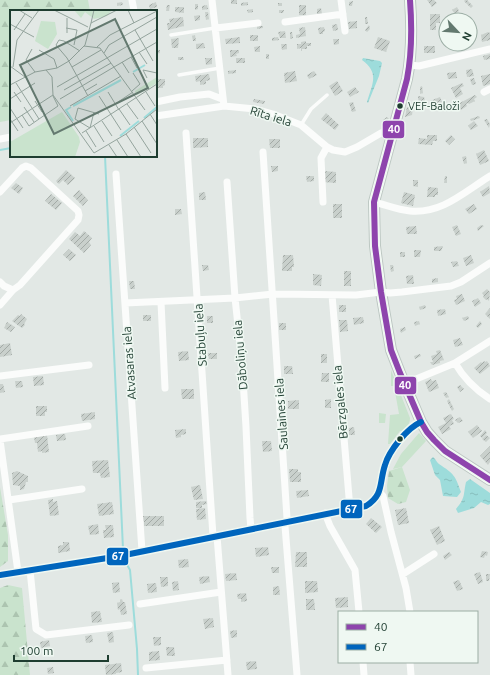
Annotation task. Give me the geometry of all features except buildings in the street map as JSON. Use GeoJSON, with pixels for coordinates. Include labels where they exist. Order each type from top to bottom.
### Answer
{"type":"FeatureCollection","features":[{"type":"Feature","properties":{"kind":"street"},"geometry":{"type":"LineString","coordinates":[[132,0],[134,10]]}},
{"type":"Feature","properties":{"kind":"street"},"geometry":{"type":"LineString","coordinates":[[212,0],[223,102]]}},
{"type":"Feature","properties":{"kind":"street"},"geometry":{"type":"LineString","coordinates":[[341,0],[345,31]]}},
{"type":"Feature","properties":{"kind":"street"},"geometry":{"type":"LineString","coordinates":[[410,0],[412,24],[410,65],[374,202],[375,246],[381,292],[391,350],[421,422],[434,440],[445,451],[490,480]]}},
{"type":"Feature","properties":{"kind":"street"},"geometry":{"type":"LineString","coordinates":[[285,22],[343,14]]}},
{"type":"Feature","properties":{"kind":"street"},"geometry":{"type":"LineString","coordinates":[[216,28],[258,23]]}},
{"type":"Feature","properties":{"kind":"street"},"geometry":{"type":"LineString","coordinates":[[410,65],[419,66],[490,49]]}},
{"type":"Feature","properties":{"kind":"street"},"geometry":{"type":"LineString","coordinates":[[157,102],[180,97],[209,94],[223,102]]}},
{"type":"Feature","properties":{"kind":"street","name":"Rīta iela"},"geometry":{"type":"LineString","coordinates":[[157,116],[223,102],[273,114],[301,125],[327,147],[333,150],[345,152],[357,147],[381,132],[392,133]]}},
{"type":"Feature","properties":{"kind":"street","name":"Stabuļu iela"},"geometry":{"type":"LineString","coordinates":[[186,133],[215,536],[228,675]]}},
{"type":"Feature","properties":{"kind":"street"},"geometry":{"type":"LineString","coordinates":[[0,139],[10,138]]}},
{"type":"Feature","properties":{"kind":"street"},"geometry":{"type":"LineString","coordinates":[[323,202],[321,158],[327,147]]}},
{"type":"Feature","properties":{"kind":"street","name":"Saulaines iela"},"geometry":{"type":"LineString","coordinates":[[263,152],[287,514],[285,526],[297,675]]}},
{"type":"Feature","properties":{"kind":"street"},"geometry":{"type":"LineString","coordinates":[[0,192],[22,168],[26,166],[31,168],[78,211],[79,215],[78,220],[20,285],[13,290],[0,305]]}},
{"type":"Feature","properties":{"kind":"street","name":"Atvasaras iela"},"geometry":{"type":"LineString","coordinates":[[116,174],[126,337],[142,551]]}},
{"type":"Feature","properties":{"kind":"street"},"geometry":{"type":"LineString","coordinates":[[374,202],[408,211],[433,210],[446,205],[490,176]]}},
{"type":"Feature","properties":{"kind":"street","name":"Dāboliņu iela"},"geometry":{"type":"LineString","coordinates":[[227,182],[235,298],[242,371],[251,529]]}},
{"type":"Feature","properties":{"kind":"street"},"geometry":{"type":"LineString","coordinates":[[125,303],[235,298],[297,293],[332,295],[356,295],[381,292],[390,293],[451,286],[461,282],[490,263]]}},
{"type":"Feature","properties":{"kind":"street"},"geometry":{"type":"LineString","coordinates":[[0,282],[4,286],[13,290]]}},
{"type":"Feature","properties":{"kind":"street","name":"Bērzgales iela"},"geometry":{"type":"LineString","coordinates":[[332,295],[350,509]]}},
{"type":"Feature","properties":{"kind":"street"},"geometry":{"type":"LineString","coordinates":[[161,302],[165,388]]}},
{"type":"Feature","properties":{"kind":"street"},"geometry":{"type":"LineString","coordinates":[[404,384],[455,363],[490,340]]}},
{"type":"Feature","properties":{"kind":"street"},"geometry":{"type":"LineString","coordinates":[[455,363],[458,369],[479,392],[490,399]]}},
{"type":"Feature","properties":{"kind":"street"},"geometry":{"type":"LineString","coordinates":[[0,376],[89,365]]}},
{"type":"Feature","properties":{"kind":"street"},"geometry":{"type":"LineString","coordinates":[[0,575],[142,551],[325,513],[366,506],[374,501],[379,492],[384,466],[387,459],[408,432],[421,422]]}},
{"type":"Feature","properties":{"kind":"street"},"geometry":{"type":"LineString","coordinates":[[18,572],[0,440],[88,426]]}},
{"type":"Feature","properties":{"kind":"street"},"geometry":{"type":"LineString","coordinates":[[9,500],[82,489]]}},
{"type":"Feature","properties":{"kind":"street"},"geometry":{"type":"LineString","coordinates":[[379,492],[383,496],[403,574],[410,611]]}},
{"type":"Feature","properties":{"kind":"street"},"geometry":{"type":"LineString","coordinates":[[325,513],[330,526],[355,570],[359,611]]}},
{"type":"Feature","properties":{"kind":"street"},"geometry":{"type":"LineString","coordinates":[[403,574],[434,554]]}},
{"type":"Feature","properties":{"kind":"street"},"geometry":{"type":"LineString","coordinates":[[30,570],[36,629],[46,635],[129,625]]}},
{"type":"Feature","properties":{"kind":"street"},"geometry":{"type":"LineString","coordinates":[[140,604],[221,592]]}},
{"type":"Feature","properties":{"kind":"street"},"geometry":{"type":"LineString","coordinates":[[146,668],[226,660]]}},
{"type":"Feature","properties":{"kind":"street"},"geometry":{"type":"LineString","coordinates":[[363,663],[364,675]]}},
{"type":"Feature","properties":{"kind":"street"},"geometry":{"type":"LineString","coordinates":[[410,663],[411,675]]}},
{"type":"Feature","properties":{"kind":"lane"},"geometry":{"type":"LineString","coordinates":[[170,35],[216,28]]}},
{"type":"Feature","properties":{"kind":"lane"},"geometry":{"type":"LineString","coordinates":[[179,74],[220,68]]}},
{"type":"Feature","properties":{"kind":"lane"},"geometry":{"type":"LineString","coordinates":[[301,125],[311,109],[327,95]]}},
{"type":"Feature","properties":{"kind":"green space"},"geometry":{"type":"Polygon","coordinates":[[[0,0],[88,0],[90,10],[10,10],[10,120],[0,122],[0,0]]]}},
{"type":"Feature","properties":{"kind":"green space"},"geometry":{"type":"Polygon","coordinates":[[[391,370],[410,418],[406,428],[402,432],[400,431],[390,444],[388,444],[390,415],[399,414],[394,386],[391,386],[391,370]]]}},
{"type":"Feature","properties":{"kind":"green space"},"geometry":{"type":"Polygon","coordinates":[[[379,413],[386,414],[385,423],[379,423],[379,413]]]}},
{"type":"Feature","properties":{"kind":"green space"},"geometry":{"type":"Polygon","coordinates":[[[419,433],[426,441],[402,467],[393,469],[401,454],[419,433]]]}},
{"type":"Feature","properties":{"kind":"green space"},"geometry":{"type":"Polygon","coordinates":[[[402,467],[410,490],[406,502],[398,504],[388,498],[387,486],[389,471],[402,467]]]}},
{"type":"Feature","properties":{"kind":"green space"},"geometry":{"type":"Polygon","coordinates":[[[0,487],[8,535],[8,561],[0,567],[0,487]]]}},
{"type":"Feature","properties":{"kind":"green space"},"geometry":{"type":"Polygon","coordinates":[[[8,585],[22,588],[30,675],[0,675],[0,588],[8,585]]]}},
{"type":"Feature","properties":{"kind":"water"},"geometry":{"type":"Polygon","coordinates":[[[363,58],[380,61],[382,63],[379,76],[368,103],[373,74],[368,65],[362,60],[363,58]]]}},
{"type":"Feature","properties":{"kind":"water"},"geometry":{"type":"Polygon","coordinates":[[[433,457],[455,478],[461,492],[457,497],[443,496],[440,480],[435,475],[430,460],[433,457]]]}},
{"type":"Feature","properties":{"kind":"water"},"geometry":{"type":"Polygon","coordinates":[[[470,479],[490,493],[490,504],[488,505],[481,502],[474,508],[458,513],[456,509],[463,499],[466,482],[470,479]]]}},
{"type":"Feature","properties":{"kind":"waterway"},"geometry":{"type":"LineString","coordinates":[[0,150],[10,148]]}},
{"type":"Feature","properties":{"kind":"waterway"},"geometry":{"type":"LineString","coordinates":[[105,157],[123,549]]}},
{"type":"Feature","properties":{"kind":"waterway"},"geometry":{"type":"LineString","coordinates":[[125,561],[130,570],[138,675]]}},
{"type":"Feature","properties":{"kind":"transit line","name":"40"},"geometry":{"type":"LineString","coordinates":[[410,0],[411,40],[407,79],[374,202],[375,246],[381,292],[391,350],[421,422],[427,432],[445,451],[490,480]]}},
{"type":"Feature","properties":{"kind":"transit line","name":"67"},"geometry":{"type":"LineString","coordinates":[[0,575],[120,556],[366,506],[372,502],[378,493],[383,471],[390,453],[399,440],[410,429],[421,422]]}},
{"type":"Feature","properties":{"kind":"place","name":"VEF-Baloži"},"geometry":{"type":"Point","coordinates":[400,106]}}]}
